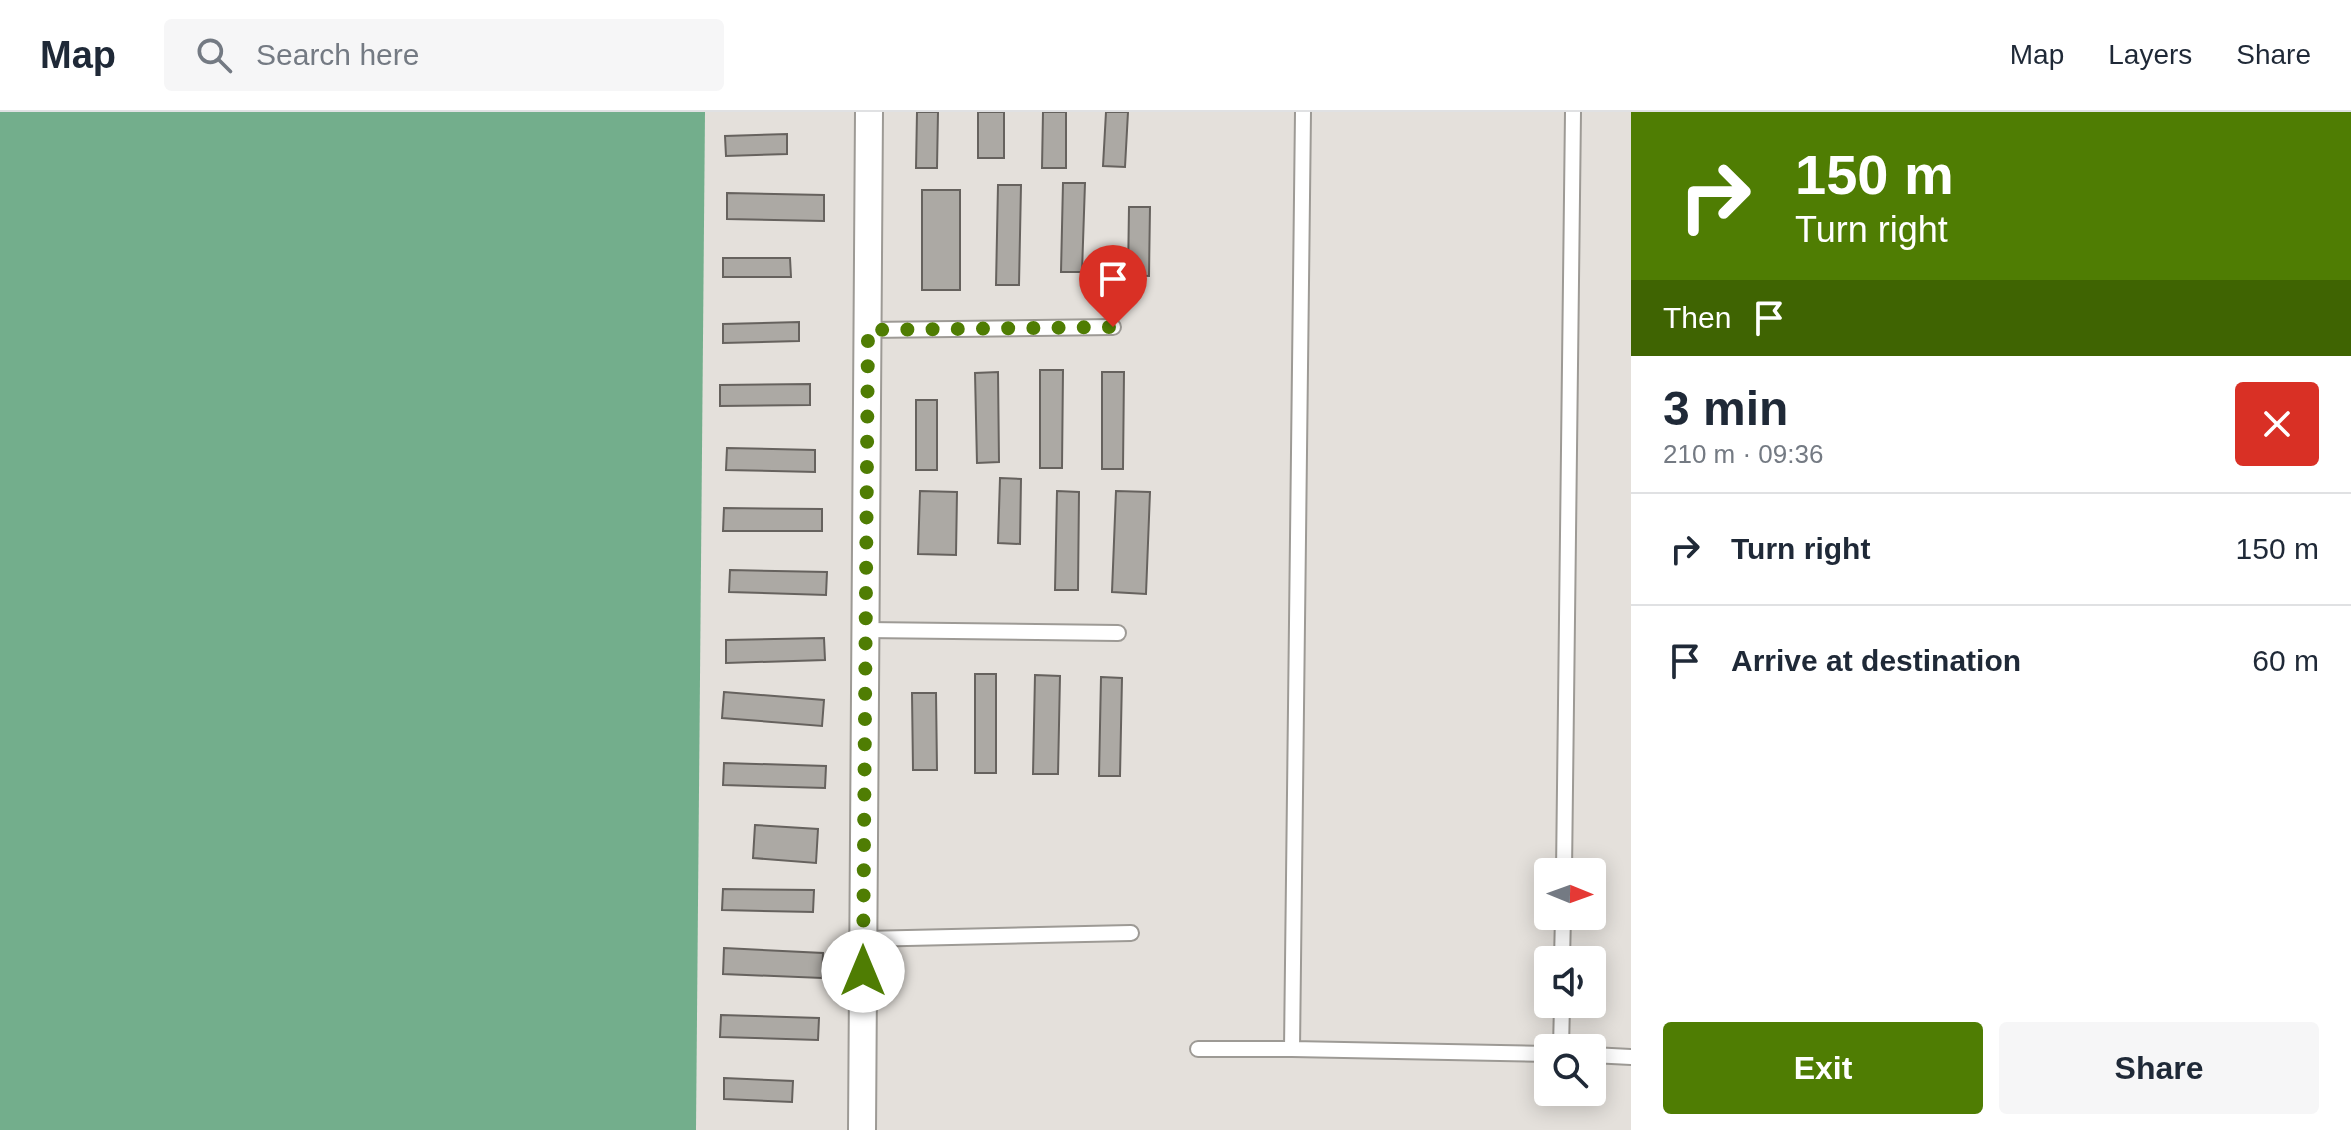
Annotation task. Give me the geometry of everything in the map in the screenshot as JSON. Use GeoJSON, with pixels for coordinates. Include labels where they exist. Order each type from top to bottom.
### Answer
{"type":"FeatureCollection","features":[{"type":"Feature","properties":{"kind":"street"},"geometry":{"type":"LineString","coordinates":[[862,1130],[869,112]]}},
{"type":"Feature","properties":{"kind":"lane"},"geometry":{"type":"LineString","coordinates":[[1292,1049],[1303,112]]}},
{"type":"Feature","properties":{"kind":"lane"},"geometry":{"type":"LineString","coordinates":[[1564,858],[1573,112]]}},
{"type":"Feature","properties":{"kind":"lane"},"geometry":{"type":"LineString","coordinates":[[868,330],[1113,327]]}},
{"type":"Feature","properties":{"kind":"lane"},"geometry":{"type":"LineString","coordinates":[[866,630],[1118,633]]}},
{"type":"Feature","properties":{"kind":"lane"},"geometry":{"type":"LineString","coordinates":[[863,939],[1131,933]]}},
{"type":"Feature","properties":{"kind":"lane"},"geometry":{"type":"LineString","coordinates":[[1198,1049],[1534,1054]]}},
{"type":"Feature","properties":{"kind":"lane"},"geometry":{"type":"LineString","coordinates":[[1606,1056],[1631,1057]]}},
{"type":"Feature","properties":{"kind":"green space"},"geometry":{"type":"Polygon","coordinates":[[[0,112],[705,112],[696,1130],[0,1130],[0,112]]]}},
{"type":"Feature","properties":{"kind":"building"},"geometry":{"type":"Polygon","coordinates":[[[917,112],[938,112],[937,168],[916,168],[917,112]]]}},
{"type":"Feature","properties":{"kind":"building"},"geometry":{"type":"Polygon","coordinates":[[[978,112],[1004,112],[1004,158],[978,158],[978,112]]]}},
{"type":"Feature","properties":{"kind":"building"},"geometry":{"type":"Polygon","coordinates":[[[1043,112],[1066,112],[1066,168],[1042,168],[1043,112]]]}},
{"type":"Feature","properties":{"kind":"building"},"geometry":{"type":"Polygon","coordinates":[[[1106,112],[1128,112],[1125,167],[1103,166],[1106,112]]]}},
{"type":"Feature","properties":{"kind":"building"},"geometry":{"type":"Polygon","coordinates":[[[787,134],[787,154],[726,156],[725,136],[787,134]]]}},
{"type":"Feature","properties":{"kind":"building"},"geometry":{"type":"Polygon","coordinates":[[[1063,183],[1085,183],[1082,272],[1061,272],[1063,183]]]}},
{"type":"Feature","properties":{"kind":"building"},"geometry":{"type":"Polygon","coordinates":[[[998,185],[1021,185],[1019,285],[996,285],[998,185]]]}},
{"type":"Feature","properties":{"kind":"building"},"geometry":{"type":"Polygon","coordinates":[[[922,190],[960,190],[960,290],[922,290],[922,190]]]}},
{"type":"Feature","properties":{"kind":"building"},"geometry":{"type":"Polygon","coordinates":[[[727,193],[824,195],[824,221],[727,219],[727,193]]]}},
{"type":"Feature","properties":{"kind":"building"},"geometry":{"type":"Polygon","coordinates":[[[1129,207],[1150,207],[1149,276],[1128,275],[1129,207]]]}},
{"type":"Feature","properties":{"kind":"building"},"geometry":{"type":"Polygon","coordinates":[[[723,258],[790,258],[791,277],[723,277],[723,258]]]}},
{"type":"Feature","properties":{"kind":"building"},"geometry":{"type":"Polygon","coordinates":[[[799,322],[799,341],[723,343],[723,324],[799,322]]]}},
{"type":"Feature","properties":{"kind":"building"},"geometry":{"type":"Polygon","coordinates":[[[1040,370],[1063,370],[1062,468],[1040,468],[1040,370]]]}},
{"type":"Feature","properties":{"kind":"building"},"geometry":{"type":"Polygon","coordinates":[[[998,372],[999,462],[977,463],[975,373],[998,372]]]}},
{"type":"Feature","properties":{"kind":"building"},"geometry":{"type":"Polygon","coordinates":[[[1102,372],[1124,372],[1123,469],[1102,469],[1102,372]]]}},
{"type":"Feature","properties":{"kind":"building"},"geometry":{"type":"Polygon","coordinates":[[[810,384],[810,405],[720,406],[720,385],[810,384]]]}},
{"type":"Feature","properties":{"kind":"building"},"geometry":{"type":"Polygon","coordinates":[[[916,400],[937,400],[937,470],[916,470],[916,400]]]}},
{"type":"Feature","properties":{"kind":"building"},"geometry":{"type":"Polygon","coordinates":[[[727,448],[815,450],[815,472],[726,470],[727,448]]]}},
{"type":"Feature","properties":{"kind":"building"},"geometry":{"type":"Polygon","coordinates":[[[1000,478],[1021,479],[1020,544],[998,543],[1000,478]]]}},
{"type":"Feature","properties":{"kind":"building"},"geometry":{"type":"Polygon","coordinates":[[[920,491],[957,492],[956,555],[918,554],[920,491]]]}},
{"type":"Feature","properties":{"kind":"building"},"geometry":{"type":"Polygon","coordinates":[[[1057,491],[1079,492],[1078,590],[1055,590],[1057,491]]]}},
{"type":"Feature","properties":{"kind":"building"},"geometry":{"type":"Polygon","coordinates":[[[1116,491],[1150,492],[1146,594],[1112,592],[1116,491]]]}},
{"type":"Feature","properties":{"kind":"building"},"geometry":{"type":"Polygon","coordinates":[[[724,508],[822,509],[822,531],[723,531],[724,508]]]}},
{"type":"Feature","properties":{"kind":"building"},"geometry":{"type":"Polygon","coordinates":[[[730,570],[827,572],[826,595],[729,592],[730,570]]]}},
{"type":"Feature","properties":{"kind":"building"},"geometry":{"type":"Polygon","coordinates":[[[824,638],[825,660],[726,663],[726,640],[824,638]]]}},
{"type":"Feature","properties":{"kind":"building"},"geometry":{"type":"Polygon","coordinates":[[[975,674],[996,674],[996,773],[975,773],[975,674]]]}},
{"type":"Feature","properties":{"kind":"building"},"geometry":{"type":"Polygon","coordinates":[[[1035,675],[1060,676],[1058,774],[1033,774],[1035,675]]]}},
{"type":"Feature","properties":{"kind":"building"},"geometry":{"type":"Polygon","coordinates":[[[1101,677],[1122,678],[1120,776],[1099,776],[1101,677]]]}},
{"type":"Feature","properties":{"kind":"building"},"geometry":{"type":"Polygon","coordinates":[[[724,692],[824,700],[822,726],[722,718],[724,692]]]}},
{"type":"Feature","properties":{"kind":"building"},"geometry":{"type":"Polygon","coordinates":[[[912,693],[936,693],[937,770],[913,770],[912,693]]]}},
{"type":"Feature","properties":{"kind":"building"},"geometry":{"type":"Polygon","coordinates":[[[724,763],[826,766],[825,788],[723,785],[724,763]]]}},
{"type":"Feature","properties":{"kind":"building"},"geometry":{"type":"Polygon","coordinates":[[[755,825],[818,829],[816,863],[753,858],[755,825]]]}},
{"type":"Feature","properties":{"kind":"building"},"geometry":{"type":"Polygon","coordinates":[[[723,889],[814,890],[813,912],[722,910],[723,889]]]}},
{"type":"Feature","properties":{"kind":"building"},"geometry":{"type":"Polygon","coordinates":[[[724,948],[823,953],[822,978],[723,974],[724,948]]]}},
{"type":"Feature","properties":{"kind":"building"},"geometry":{"type":"Polygon","coordinates":[[[721,1015],[819,1018],[818,1040],[720,1037],[721,1015]]]}},
{"type":"Feature","properties":{"kind":"building"},"geometry":{"type":"Polygon","coordinates":[[[724,1078],[793,1081],[792,1102],[724,1099],[724,1078]]]}},
{"type":"Feature","properties":{"kind":"route"},"geometry":{"type":"LineString","coordinates":[[863,971],[868,330],[1113,327]]}}]}
